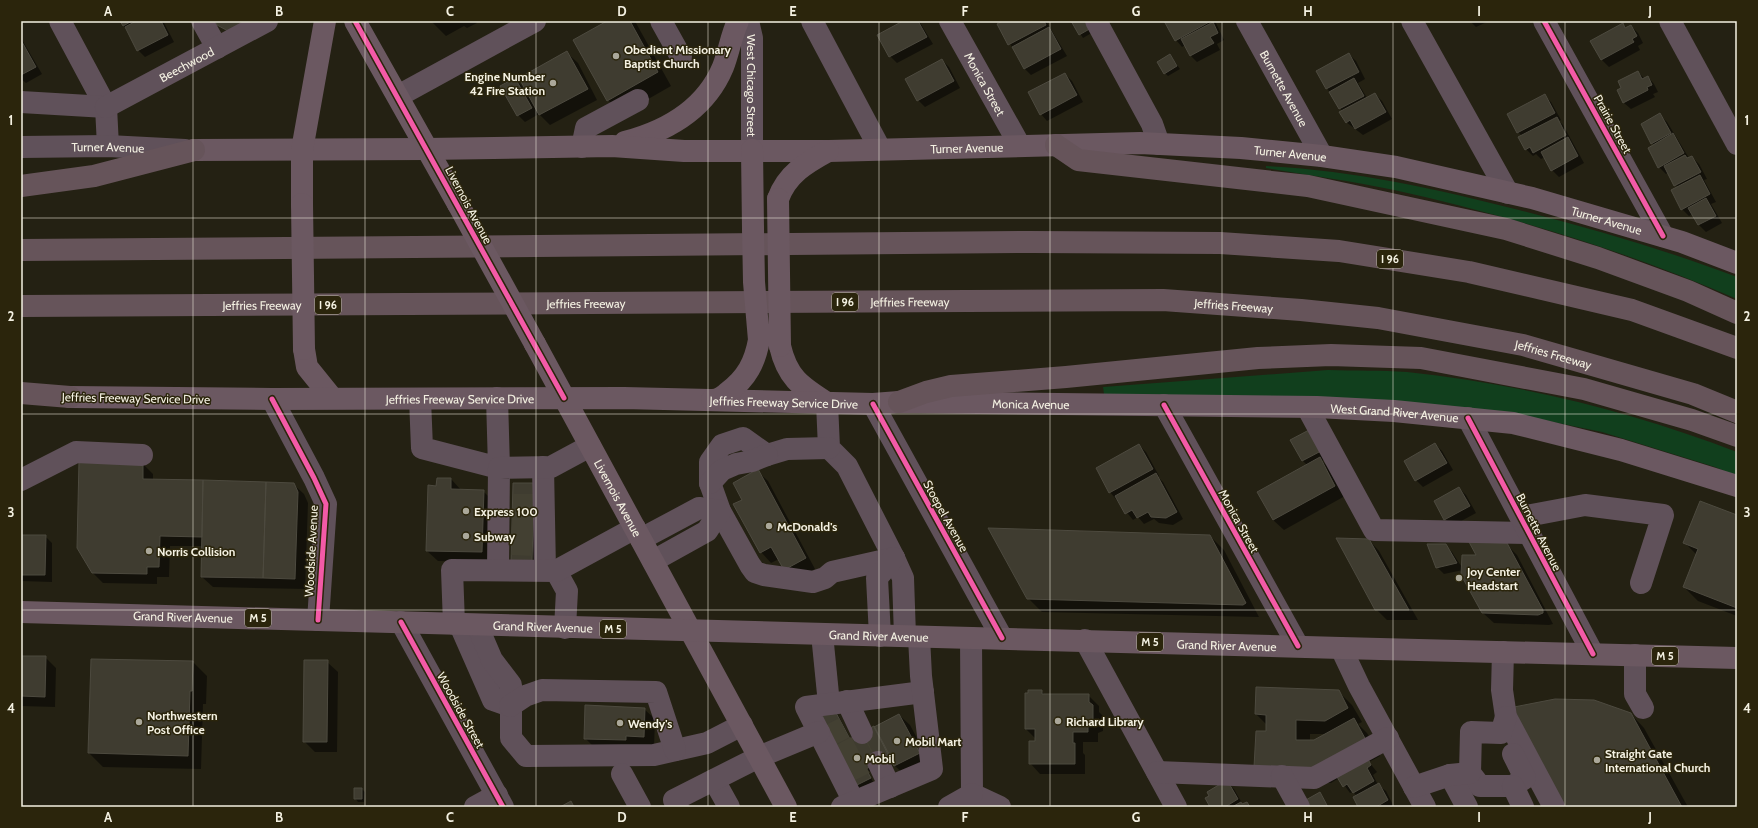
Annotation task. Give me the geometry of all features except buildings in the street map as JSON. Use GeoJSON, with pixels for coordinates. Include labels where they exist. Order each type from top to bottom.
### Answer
{"type":"FeatureCollection","features":[{"type":"Feature","properties":{"kind":"highway"},"geometry":{"type":"LineString","coordinates":[[1056,145],[1078,160],[1308,186],[1506,230],[1598,258],[1688,291],[1737,313]]}},
{"type":"Feature","properties":{"kind":"highway"},"geometry":{"type":"LineString","coordinates":[[21,186],[94,176],[194,150]]}},
{"type":"Feature","properties":{"kind":"highway","name":"I 96"},"geometry":{"type":"LineString","coordinates":[[21,250],[1031,242],[1220,243],[1338,251],[1469,272],[1632,310],[1737,348]]}},
{"type":"Feature","properties":{"kind":"highway","name":"Jeffries Freeway"},"geometry":{"type":"LineString","coordinates":[[21,306],[1163,300],[1211,302],[1378,318],[1522,345],[1693,394],[1737,412]]}},
{"type":"Feature","properties":{"kind":"highway"},"geometry":{"type":"LineString","coordinates":[[899,402],[926,392],[951,386],[1066,377],[1258,358],[1331,355],[1421,358],[1584,389],[1692,420],[1737,436]]}},
{"type":"Feature","properties":{"kind":"highway"},"geometry":{"type":"LineString","coordinates":[[21,393],[70,396]]}},
{"type":"Feature","properties":{"kind":"main road"},"geometry":{"type":"LineString","coordinates":[[325,21],[302,150],[304,349],[307,367],[332,398]]}},
{"type":"Feature","properties":{"kind":"main road","name":"Livernois Avenue"},"geometry":{"type":"LineString","coordinates":[[355,21],[458,204],[786,807]]}},
{"type":"Feature","properties":{"kind":"main road"},"geometry":{"type":"LineString","coordinates":[[612,146],[649,136],[666,128],[698,105],[716,81],[723,67],[731,37],[738,21]]}},
{"type":"Feature","properties":{"kind":"main road","name":"Turner Avenue"},"geometry":{"type":"LineString","coordinates":[[829,151],[1159,144],[1242,148],[1322,156],[1396,167],[1508,193],[1663,236],[1737,263]]}},
{"type":"Feature","properties":{"kind":"main road"},"geometry":{"type":"LineString","coordinates":[[194,150],[427,149],[612,146],[684,151],[752,159],[829,151]]}},
{"type":"Feature","properties":{"kind":"main road"},"geometry":{"type":"LineString","coordinates":[[827,403],[804,389],[796,380],[783,359],[780,346],[778,199],[788,179],[795,171],[805,163],[829,151]]}},
{"type":"Feature","properties":{"kind":"main road"},"geometry":{"type":"LineString","coordinates":[[712,400],[716,400],[725,395],[742,381],[752,364],[759,340],[754,282],[752,159]]}},
{"type":"Feature","properties":{"kind":"main road","name":"Jeffries Freeway Service Drive"},"geometry":{"type":"LineString","coordinates":[[70,396],[272,399],[564,398],[873,404],[899,402]]}},
{"type":"Feature","properties":{"kind":"main road","name":"Monica Avenue"},"geometry":{"type":"LineString","coordinates":[[899,402],[1164,405]]}},
{"type":"Feature","properties":{"kind":"main road","name":"West Grand River Avenue"},"geometry":{"type":"LineString","coordinates":[[1164,405],[1307,407],[1394,411],[1513,423],[1621,450],[1737,486]]}},
{"type":"Feature","properties":{"kind":"main road","name":"Grand River Avenue"},"geometry":{"type":"LineString","coordinates":[[21,612],[566,628],[1085,640],[1737,658]]}},
{"type":"Feature","properties":{"kind":"street"},"geometry":{"type":"LineString","coordinates":[[60,21],[106,107],[108,146]]}},
{"type":"Feature","properties":{"kind":"street"},"geometry":{"type":"LineString","coordinates":[[202,21],[217,48]]}},
{"type":"Feature","properties":{"kind":"street","name":"Beechwood"},"geometry":{"type":"LineString","coordinates":[[106,107],[266,21]]}},
{"type":"Feature","properties":{"kind":"street"},"geometry":{"type":"LineString","coordinates":[[398,96],[535,21]]}},
{"type":"Feature","properties":{"kind":"street"},"geometry":{"type":"LineString","coordinates":[[661,21],[680,56]]}},
{"type":"Feature","properties":{"kind":"street","name":"West Chicago Street"},"geometry":{"type":"LineString","coordinates":[[748,21],[752,38],[752,159]]}},
{"type":"Feature","properties":{"kind":"street"},"geometry":{"type":"LineString","coordinates":[[812,21],[880,149]]}},
{"type":"Feature","properties":{"kind":"street","name":"Monica Street"},"geometry":{"type":"LineString","coordinates":[[950,21],[1020,146]]}},
{"type":"Feature","properties":{"kind":"street"},"geometry":{"type":"LineString","coordinates":[[1096,21],[1152,124],[1159,144]]}},
{"type":"Feature","properties":{"kind":"street","name":"Burnette Avenue"},"geometry":{"type":"LineString","coordinates":[[1247,21],[1322,156]]}},
{"type":"Feature","properties":{"kind":"street"},"geometry":{"type":"LineString","coordinates":[[1412,21],[1508,193]]}},
{"type":"Feature","properties":{"kind":"street","name":"Prairie Street"},"geometry":{"type":"LineString","coordinates":[[1544,21],[1663,236]]}},
{"type":"Feature","properties":{"kind":"street"},"geometry":{"type":"LineString","coordinates":[[1670,21],[1737,144]]}},
{"type":"Feature","properties":{"kind":"street"},"geometry":{"type":"LineString","coordinates":[[582,147],[586,128],[638,100]]}},
{"type":"Feature","properties":{"kind":"street"},"geometry":{"type":"LineString","coordinates":[[21,102],[106,107]]}},
{"type":"Feature","properties":{"kind":"street","name":"Turner Avenue"},"geometry":{"type":"LineString","coordinates":[[21,147],[108,146],[194,150]]}},
{"type":"Feature","properties":{"kind":"street","name":"Jeffries Freeway Service Drive"},"geometry":{"type":"LineString","coordinates":[[21,398],[70,396]]}},
{"type":"Feature","properties":{"kind":"street"},"geometry":{"type":"LineString","coordinates":[[497,398],[499,468],[522,525],[550,570],[567,591],[566,628]]}},
{"type":"Feature","properties":{"kind":"street","name":"Woodside Avenue"},"geometry":{"type":"LineString","coordinates":[[272,399],[314,478],[326,504],[318,620]]}},
{"type":"Feature","properties":{"kind":"street"},"geometry":{"type":"LineString","coordinates":[[420,399],[422,448],[499,468],[552,467],[590,446]]}},
{"type":"Feature","properties":{"kind":"street"},"geometry":{"type":"LineString","coordinates":[[822,634],[838,703],[839,766],[848,804],[932,769],[923,692],[903,578],[847,466],[829,448],[827,403]]}},
{"type":"Feature","properties":{"kind":"street","name":"Stoepel Avenue"},"geometry":{"type":"LineString","coordinates":[[873,404],[1002,638]]}},
{"type":"Feature","properties":{"kind":"street","name":"Monica Street"},"geometry":{"type":"LineString","coordinates":[[1164,405],[1298,646]]}},
{"type":"Feature","properties":{"kind":"street"},"geometry":{"type":"LineString","coordinates":[[1307,407],[1374,530],[1525,525],[1585,505],[1663,515],[1641,584]]}},
{"type":"Feature","properties":{"kind":"street","name":"Burnette Avenue"},"geometry":{"type":"LineString","coordinates":[[1468,418],[1593,654]]}},
{"type":"Feature","properties":{"kind":"street"},"geometry":{"type":"LineString","coordinates":[[829,448],[786,449],[767,455],[743,438],[722,445],[710,462],[710,483],[720,511],[750,565],[755,572],[764,575],[813,582],[825,578],[832,572],[894,558]]}},
{"type":"Feature","properties":{"kind":"street"},"geometry":{"type":"LineString","coordinates":[[21,480],[76,452],[142,455]]}},
{"type":"Feature","properties":{"kind":"street"},"geometry":{"type":"LineString","coordinates":[[498,570],[522,525],[543,467]]}},
{"type":"Feature","properties":{"kind":"street"},"geometry":{"type":"LineString","coordinates":[[510,706],[493,700],[464,625],[452,570],[550,570],[699,508],[720,511]]}},
{"type":"Feature","properties":{"kind":"street"},"geometry":{"type":"LineString","coordinates":[[653,561],[707,531],[720,511]]}},
{"type":"Feature","properties":{"kind":"street"},"geometry":{"type":"LineString","coordinates":[[880,636],[877,578],[894,558]]}},
{"type":"Feature","properties":{"kind":"street","name":"Woodside Street"},"geometry":{"type":"LineString","coordinates":[[401,622],[500,801]]}},
{"type":"Feature","properties":{"kind":"street"},"geometry":{"type":"LineString","coordinates":[[971,638],[972,794]]}},
{"type":"Feature","properties":{"kind":"street"},"geometry":{"type":"LineString","coordinates":[[1085,640],[1176,807]]}},
{"type":"Feature","properties":{"kind":"street"},"geometry":{"type":"LineString","coordinates":[[1341,648],[1426,807]]}},
{"type":"Feature","properties":{"kind":"street"},"geometry":{"type":"LineString","coordinates":[[1414,787],[1460,774],[1480,786],[1513,786],[1525,778],[1504,725],[1502,690],[1503,652]]}},
{"type":"Feature","properties":{"kind":"street"},"geometry":{"type":"LineString","coordinates":[[1635,655],[1635,694],[1643,708]]}},
{"type":"Feature","properties":{"kind":"street"},"geometry":{"type":"LineString","coordinates":[[510,706],[525,696],[542,690],[656,692],[675,750]]}},
{"type":"Feature","properties":{"kind":"street"},"geometry":{"type":"LineString","coordinates":[[838,732],[806,707],[923,692]]}},
{"type":"Feature","properties":{"kind":"street"},"geometry":{"type":"LineString","coordinates":[[510,706],[511,738],[526,756],[654,755],[707,743],[742,725]]}},
{"type":"Feature","properties":{"kind":"street"},"geometry":{"type":"LineString","coordinates":[[1467,807],[1460,774],[1471,732],[1504,725]]}},
{"type":"Feature","properties":{"kind":"street"},"geometry":{"type":"LineString","coordinates":[[1504,725],[1554,807]]}},
{"type":"Feature","properties":{"kind":"street"},"geometry":{"type":"LineString","coordinates":[[678,807],[674,800],[759,756],[838,732]]}},
{"type":"Feature","properties":{"kind":"street"},"geometry":{"type":"LineString","coordinates":[[1157,772],[1314,778],[1388,738]]}},
{"type":"Feature","properties":{"kind":"street"},"geometry":{"type":"LineString","coordinates":[[878,762],[890,787]]}},
{"type":"Feature","properties":{"kind":"street"},"geometry":{"type":"LineString","coordinates":[[622,774],[640,807]]}},
{"type":"Feature","properties":{"kind":"street"},"geometry":{"type":"LineString","coordinates":[[1282,776],[1299,807]]}},
{"type":"Feature","properties":{"kind":"street"},"geometry":{"type":"LineString","coordinates":[[714,780],[729,807]]}},
{"type":"Feature","properties":{"kind":"street"},"geometry":{"type":"LineString","coordinates":[[1513,786],[1523,807]]}},
{"type":"Feature","properties":{"kind":"street"},"geometry":{"type":"LineString","coordinates":[[949,807],[972,794]]}},
{"type":"Feature","properties":{"kind":"street"},"geometry":{"type":"LineString","coordinates":[[972,794],[1000,807]]}},
{"type":"Feature","properties":{"kind":"street"},"geometry":{"type":"LineString","coordinates":[[475,807],[500,801]]}},
{"type":"Feature","properties":{"kind":"green space"},"geometry":{"type":"Polygon","coordinates":[[[1266,166],[1298,168],[1362,176],[1425,188],[1488,202],[1602,232],[1737,277],[1737,299],[1653,265],[1525,223],[1394,190],[1266,168],[1266,166]]]}},
{"type":"Feature","properties":{"kind":"green space"},"geometry":{"type":"Polygon","coordinates":[[[1328,370],[1397,371],[1449,377],[1575,401],[1657,424],[1737,452],[1737,476],[1715,467],[1602,432],[1505,412],[1104,394],[1103,387],[1328,370]]]}},
{"type":"Feature","properties":{"kind":"tunnel"},"geometry":{"type":"LineString","coordinates":[[513,505],[533,505]]}},
{"type":"Feature","properties":{"kind":"tunnel"},"geometry":{"type":"LineString","coordinates":[[512,525],[533,526]]}},
{"type":"Feature","properties":{"kind":"tunnel"},"geometry":{"type":"LineString","coordinates":[[512,544],[532,545]]}},
{"type":"Feature","properties":{"kind":"tunnel"},"geometry":{"type":"LineString","coordinates":[[826,737],[844,728]]}},
{"type":"Feature","properties":{"kind":"tunnel"},"geometry":{"type":"LineString","coordinates":[[837,757],[867,741]]}},
{"type":"Feature","properties":{"kind":"tunnel"},"geometry":{"type":"LineString","coordinates":[[845,773],[875,758]]}},
{"type":"Feature","properties":{"kind":"cycle path"},"geometry":{"type":"LineString","coordinates":[[355,21],[564,398]]}},
{"type":"Feature","properties":{"kind":"cycle path"},"geometry":{"type":"LineString","coordinates":[[1544,21],[1663,236]]}},
{"type":"Feature","properties":{"kind":"cycle path"},"geometry":{"type":"LineString","coordinates":[[272,399],[314,478],[326,504],[318,620]]}},
{"type":"Feature","properties":{"kind":"cycle path"},"geometry":{"type":"LineString","coordinates":[[873,404],[1002,638]]}},
{"type":"Feature","properties":{"kind":"cycle path"},"geometry":{"type":"LineString","coordinates":[[1164,405],[1298,646]]}},
{"type":"Feature","properties":{"kind":"cycle path"},"geometry":{"type":"LineString","coordinates":[[1468,418],[1593,654]]}},
{"type":"Feature","properties":{"kind":"cycle path"},"geometry":{"type":"LineString","coordinates":[[401,622],[503,807]]}},
{"type":"Feature","properties":{"kind":"place","name":"Obedient Missionary Baptist Church"},"geometry":{"type":"Point","coordinates":[616,56]}},
{"type":"Feature","properties":{"kind":"place","name":"Engine Number 42 Fire Station"},"geometry":{"type":"Point","coordinates":[553,83]}},
{"type":"Feature","properties":{"kind":"place","name":"Express 100"},"geometry":{"type":"Point","coordinates":[466,511]}},
{"type":"Feature","properties":{"kind":"place","name":"McDonald's"},"geometry":{"type":"Point","coordinates":[769,526]}},
{"type":"Feature","properties":{"kind":"place","name":"Subway"},"geometry":{"type":"Point","coordinates":[466,536]}},
{"type":"Feature","properties":{"kind":"place","name":"Norris Collision"},"geometry":{"type":"Point","coordinates":[149,551]}},
{"type":"Feature","properties":{"kind":"place","name":"Joy Center Headstart"},"geometry":{"type":"Point","coordinates":[1459,578]}},
{"type":"Feature","properties":{"kind":"place","name":"Richard Library"},"geometry":{"type":"Point","coordinates":[1058,721]}},
{"type":"Feature","properties":{"kind":"place","name":"Northwestern Post Office"},"geometry":{"type":"Point","coordinates":[139,722]}},
{"type":"Feature","properties":{"kind":"place","name":"Wendy's"},"geometry":{"type":"Point","coordinates":[620,723]}},
{"type":"Feature","properties":{"kind":"place","name":"Mobil Mart"},"geometry":{"type":"Point","coordinates":[897,741]}},
{"type":"Feature","properties":{"kind":"place","name":"Mobil"},"geometry":{"type":"Point","coordinates":[857,758]}},
{"type":"Feature","properties":{"kind":"place","name":"Straight Gate International Church"},"geometry":{"type":"Point","coordinates":[1597,760]}}]}
